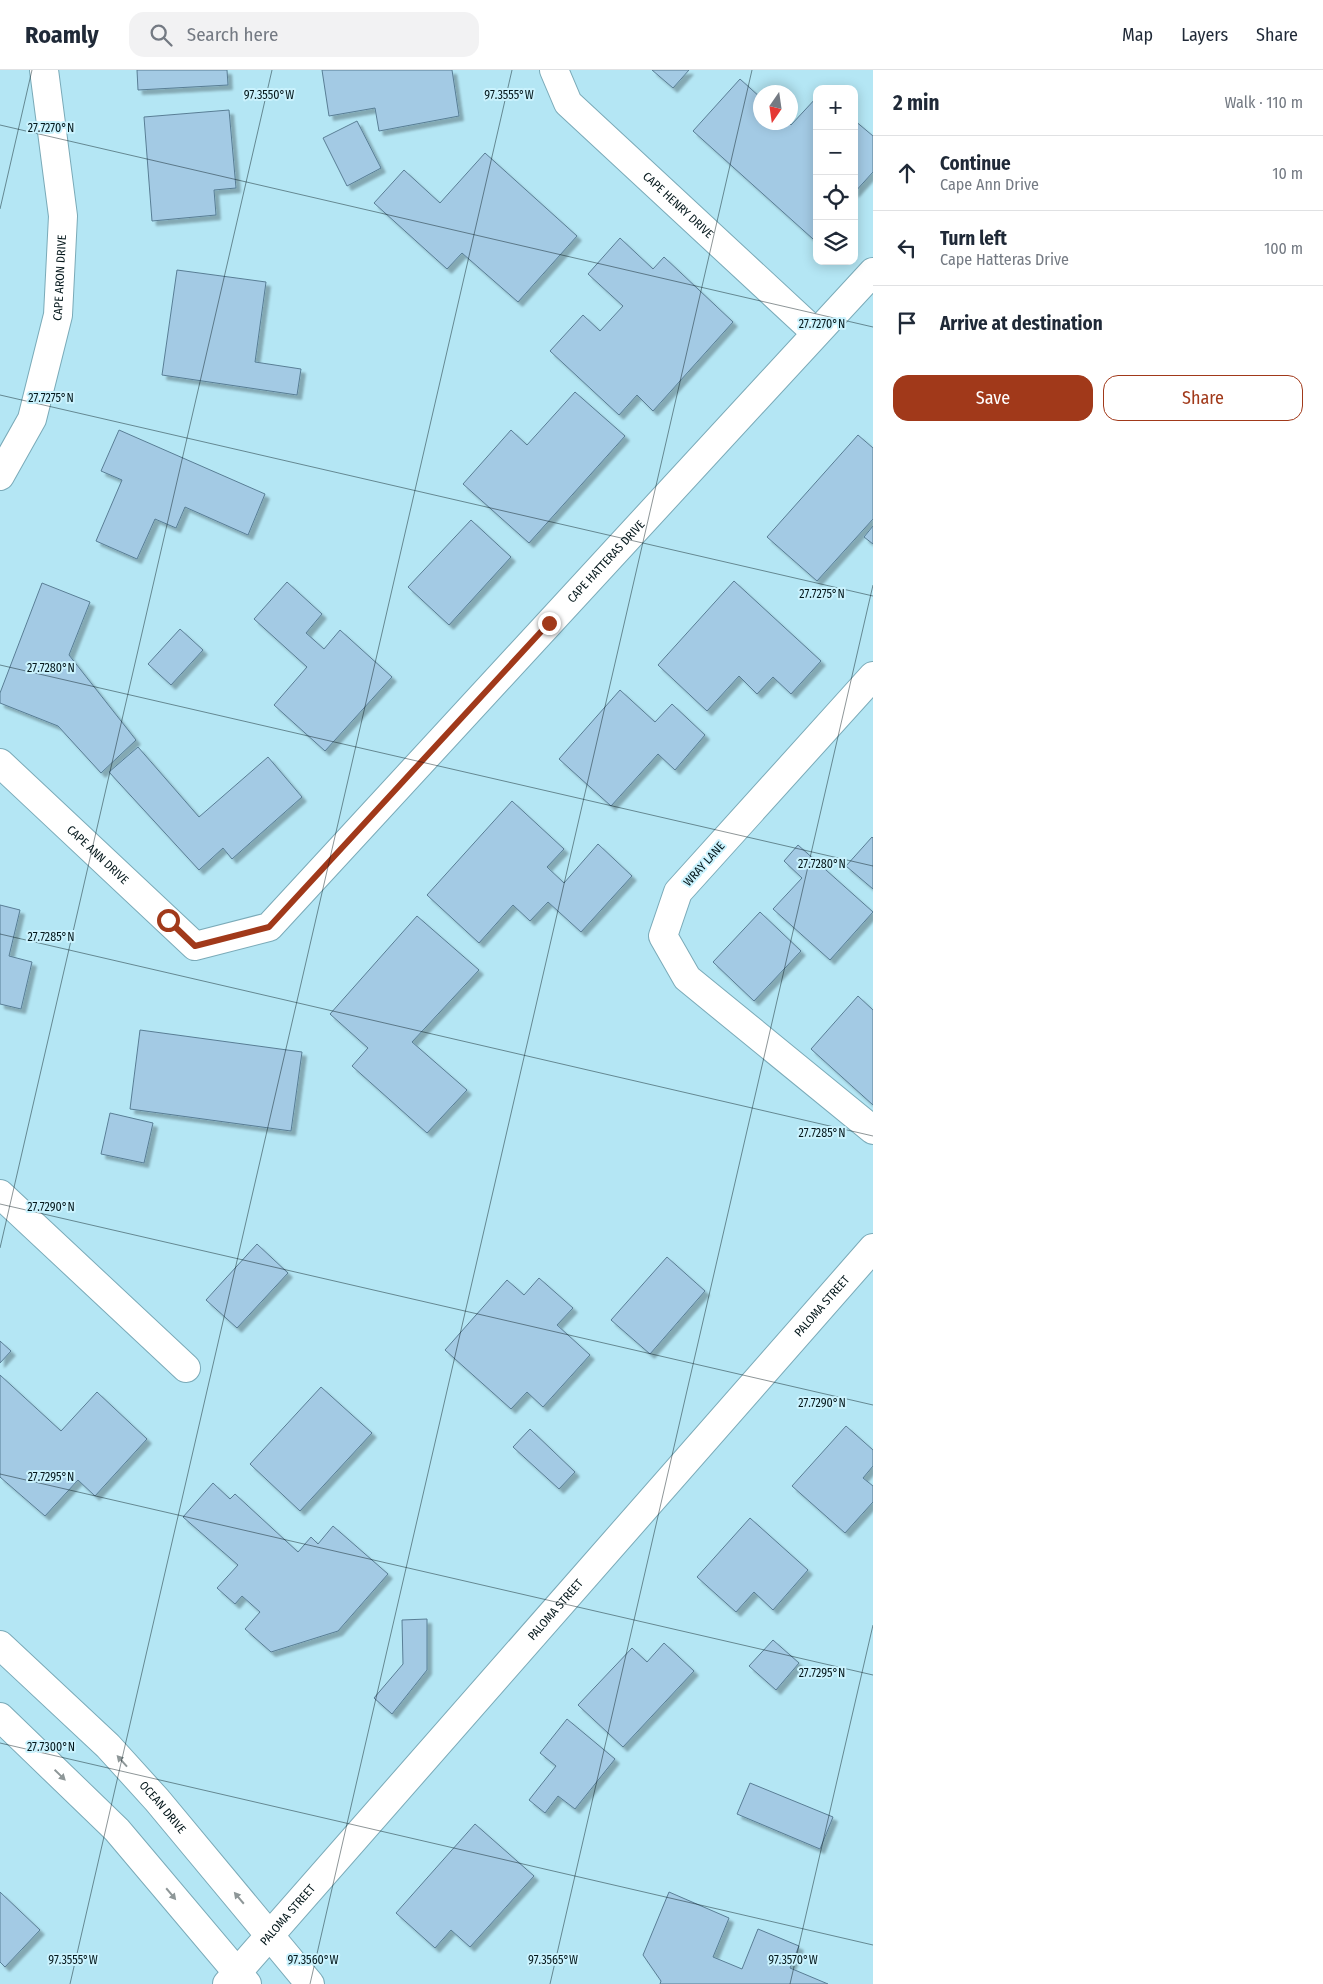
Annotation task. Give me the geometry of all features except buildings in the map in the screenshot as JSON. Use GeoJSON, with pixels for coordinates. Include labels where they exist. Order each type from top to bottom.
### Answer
{"type":"FeatureCollection","features":[{"type":"Feature","properties":{"kind":"street","name":"CAPE ARON DRIVE"},"geometry":{"type":"LineString","coordinates":[[0,476],[32,419],[58,315],[63,216],[44,70]]}},
{"type":"Feature","properties":{"kind":"street","name":"CAPE HENRY DRIVE"},"geometry":{"type":"LineString","coordinates":[[554,70],[568,104],[816,333]]}},
{"type":"Feature","properties":{"kind":"street","name":"CAPE HATTERAS DRIVE"},"geometry":{"type":"LineString","coordinates":[[195,946],[269,927],[873,272]]}},
{"type":"Feature","properties":{"kind":"street","name":"WRAY LANE"},"geometry":{"type":"LineString","coordinates":[[873,676],[678,892],[663,936],[688,978],[873,1130]]}},
{"type":"Feature","properties":{"kind":"street","name":"CAPE ANN DRIVE"},"geometry":{"type":"LineString","coordinates":[[0,763],[195,946]]}},
{"type":"Feature","properties":{"kind":"street"},"geometry":{"type":"LineString","coordinates":[[0,1194],[186,1368]]}},
{"type":"Feature","properties":{"kind":"street","name":"PALOMA STREET"},"geometry":{"type":"LineString","coordinates":[[237,1980],[270,1935],[873,1248]]}},
{"type":"Feature","properties":{"kind":"street","name":"OCEAN DRIVE"},"geometry":{"type":"LineString","coordinates":[[0,1646],[108,1746],[157,1800],[310,1984]]}},
{"type":"Feature","properties":{"kind":"street"},"geometry":{"type":"LineString","coordinates":[[0,1717],[117,1830],[237,1980]]}},
{"type":"Feature","properties":{"kind":"route"},"geometry":{"type":"LineString","coordinates":[[168,920],[195,946],[269,927],[549,623]]}}]}
